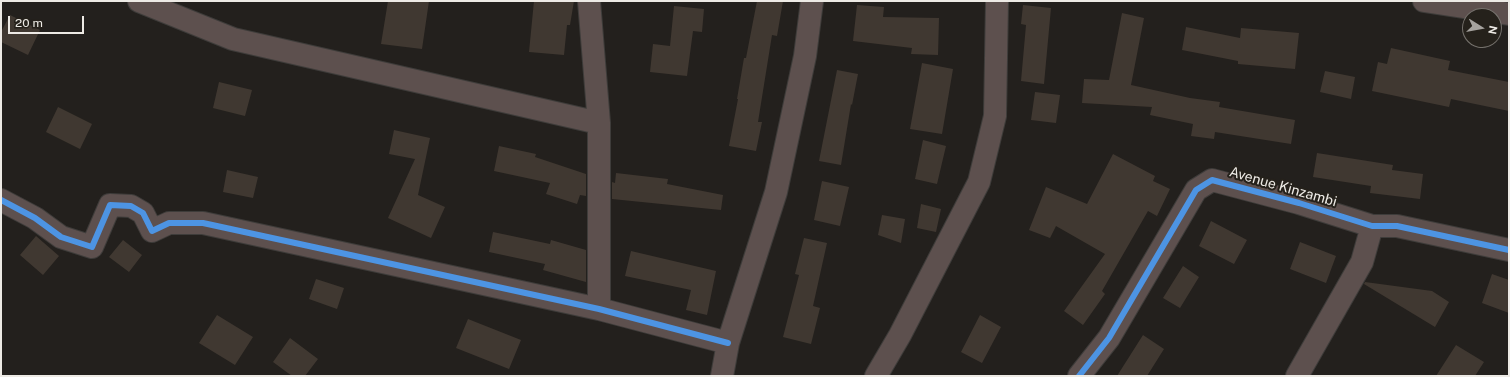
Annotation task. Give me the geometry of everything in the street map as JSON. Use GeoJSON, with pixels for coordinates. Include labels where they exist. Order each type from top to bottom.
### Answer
{"type":"FeatureCollection","features":[{"type":"Feature","properties":{"kind":"street"},"geometry":{"type":"LineString","coordinates":[[139,1],[233,39],[599,123]]}},
{"type":"Feature","properties":{"kind":"street"},"geometry":{"type":"LineString","coordinates":[[589,1],[599,123],[599,309]]}},
{"type":"Feature","properties":{"kind":"street"},"geometry":{"type":"LineString","coordinates":[[722,376],[728,343],[776,192],[805,56],[812,1]]}},
{"type":"Feature","properties":{"kind":"street"},"geometry":{"type":"LineString","coordinates":[[876,376],[900,335],[979,182],[995,116],[997,1]]}},
{"type":"Feature","properties":{"kind":"street"},"geometry":{"type":"LineString","coordinates":[[1424,1],[1509,14]]}},
{"type":"Feature","properties":{"kind":"street","name":"Avenue Kinzambi"},"geometry":{"type":"LineString","coordinates":[[1080,376],[1109,338],[1196,190],[1212,180],[1299,203],[1372,226],[1397,226],[1509,250]]}},
{"type":"Feature","properties":{"kind":"street"},"geometry":{"type":"LineString","coordinates":[[1,200],[35,218],[61,237],[92,248],[110,205],[130,206],[143,214],[152,231],[168,223],[203,223],[599,309],[728,343]]}},
{"type":"Feature","properties":{"kind":"street"},"geometry":{"type":"LineString","coordinates":[[1297,376],[1362,262],[1372,226]]}},
{"type":"Feature","properties":{"kind":"building"},"geometry":{"type":"Polygon","coordinates":[[[388,1],[429,1],[422,49],[381,44],[388,1]]]}},
{"type":"Feature","properties":{"kind":"building"},"geometry":{"type":"Polygon","coordinates":[[[534,1],[574,1],[570,25],[567,25],[564,55],[529,52],[534,1]]]}},
{"type":"Feature","properties":{"kind":"building"},"geometry":{"type":"Polygon","coordinates":[[[757,1],[783,1],[777,36],[772,35],[758,122],[762,122],[756,151],[729,146],[744,58],[746,58],[757,1]]]}},
{"type":"Feature","properties":{"kind":"building"},"geometry":{"type":"Polygon","coordinates":[[[857,5],[884,7],[883,17],[939,18],[938,55],[911,54],[912,48],[853,41],[857,5]]]}},
{"type":"Feature","properties":{"kind":"building"},"geometry":{"type":"Polygon","coordinates":[[[1023,5],[1051,8],[1044,84],[1021,81],[1026,25],[1021,24],[1023,5]]]}},
{"type":"Feature","properties":{"kind":"building"},"geometry":{"type":"Polygon","coordinates":[[[674,6],[704,9],[702,32],[693,31],[687,76],[650,72],[653,44],[670,46],[674,6]]]}},
{"type":"Feature","properties":{"kind":"building"},"geometry":{"type":"Polygon","coordinates":[[[1122,13],[1144,18],[1131,85],[1190,98],[1220,102],[1219,107],[1295,120],[1291,144],[1215,132],[1214,139],[1191,136],[1193,124],[1150,115],[1152,107],[1082,103],[1084,79],[1109,80],[1122,13]]]}},
{"type":"Feature","properties":{"kind":"building"},"geometry":{"type":"Polygon","coordinates":[[[10,15],[40,30],[28,55],[1,42],[1,32],[10,15]]]}},
{"type":"Feature","properties":{"kind":"building"},"geometry":{"type":"Polygon","coordinates":[[[1186,27],[1240,38],[1241,28],[1299,33],[1295,69],[1238,64],[1238,61],[1182,50],[1186,27]]]}},
{"type":"Feature","properties":{"kind":"building"},"geometry":{"type":"Polygon","coordinates":[[[1391,48],[1450,61],[1448,70],[1509,82],[1509,111],[1451,99],[1449,107],[1372,91],[1378,62],[1387,64],[1391,48]]]}},
{"type":"Feature","properties":{"kind":"building"},"geometry":{"type":"Polygon","coordinates":[[[922,63],[953,69],[942,134],[910,129],[922,63]]]}},
{"type":"Feature","properties":{"kind":"building"},"geometry":{"type":"Polygon","coordinates":[[[837,70],[858,74],[852,105],[851,104],[841,165],[819,161],[837,70]]]}},
{"type":"Feature","properties":{"kind":"building"},"geometry":{"type":"Polygon","coordinates":[[[1325,71],[1355,77],[1351,99],[1320,92],[1325,71]]]}},
{"type":"Feature","properties":{"kind":"building"},"geometry":{"type":"Polygon","coordinates":[[[219,82],[252,90],[245,116],[213,108],[219,82]]]}},
{"type":"Feature","properties":{"kind":"building"},"geometry":{"type":"Polygon","coordinates":[[[1035,92],[1060,95],[1056,123],[1031,120],[1035,92]]]}},
{"type":"Feature","properties":{"kind":"building"},"geometry":{"type":"Polygon","coordinates":[[[58,107],[92,124],[80,149],[46,132],[58,107]]]}},
{"type":"Feature","properties":{"kind":"building"},"geometry":{"type":"Polygon","coordinates":[[[394,130],[430,138],[418,195],[445,207],[431,238],[388,218],[415,159],[389,154],[394,130]]]}},
{"type":"Feature","properties":{"kind":"building"},"geometry":{"type":"Polygon","coordinates":[[[923,140],[946,146],[937,184],[915,179],[923,140]]]}},
{"type":"Feature","properties":{"kind":"building"},"geometry":{"type":"Polygon","coordinates":[[[499,146],[536,154],[535,157],[586,174],[586,196],[580,195],[577,204],[546,194],[550,183],[494,171],[499,146]]]}},
{"type":"Feature","properties":{"kind":"building"},"geometry":{"type":"Polygon","coordinates":[[[1317,153],[1393,165],[1392,170],[1423,174],[1420,199],[1370,193],[1371,186],[1313,177],[1317,153]]]}},
{"type":"Feature","properties":{"kind":"building"},"geometry":{"type":"Polygon","coordinates":[[[1113,154],[1155,176],[1153,181],[1170,189],[1157,216],[1148,211],[1102,291],[1105,294],[1083,325],[1064,311],[1105,254],[1056,226],[1050,238],[1029,230],[1046,187],[1087,204],[1113,154]]]}},
{"type":"Feature","properties":{"kind":"building"},"geometry":{"type":"Polygon","coordinates":[[[227,170],[258,177],[253,198],[223,192],[227,170]]]}},
{"type":"Feature","properties":{"kind":"building"},"geometry":{"type":"Polygon","coordinates":[[[616,173],[668,179],[667,184],[723,195],[721,210],[612,199],[612,182],[615,183],[616,173]]]}},
{"type":"Feature","properties":{"kind":"building"},"geometry":{"type":"Polygon","coordinates":[[[822,181],[849,187],[840,226],[814,220],[822,181]]]}},
{"type":"Feature","properties":{"kind":"building"},"geometry":{"type":"Polygon","coordinates":[[[921,204],[941,209],[936,232],[917,228],[921,204]]]}},
{"type":"Feature","properties":{"kind":"building"},"geometry":{"type":"Polygon","coordinates":[[[882,215],[905,219],[901,243],[878,235],[882,215]]]}},
{"type":"Feature","properties":{"kind":"building"},"geometry":{"type":"Polygon","coordinates":[[[1211,221],[1247,240],[1234,264],[1199,246],[1211,221]]]}},
{"type":"Feature","properties":{"kind":"building"},"geometry":{"type":"Polygon","coordinates":[[[493,232],[550,244],[551,240],[586,250],[586,282],[543,270],[545,264],[489,252],[493,232]]]}},
{"type":"Feature","properties":{"kind":"building"},"geometry":{"type":"Polygon","coordinates":[[[36,236],[59,256],[43,275],[20,255],[36,236]]]}},
{"type":"Feature","properties":{"kind":"building"},"geometry":{"type":"Polygon","coordinates":[[[804,238],[827,243],[813,306],[820,308],[811,344],[783,337],[799,275],[795,274],[804,238]]]}},
{"type":"Feature","properties":{"kind":"building"},"geometry":{"type":"Polygon","coordinates":[[[123,240],[142,255],[129,272],[109,257],[123,240]]]}},
{"type":"Feature","properties":{"kind":"building"},"geometry":{"type":"Polygon","coordinates":[[[1300,242],[1336,256],[1326,283],[1290,269],[1300,242]]]}},
{"type":"Feature","properties":{"kind":"building"},"geometry":{"type":"Polygon","coordinates":[[[631,251],[716,271],[707,315],[686,310],[691,290],[625,276],[631,251]]]}},
{"type":"Feature","properties":{"kind":"building"},"geometry":{"type":"Polygon","coordinates":[[[1183,266],[1199,277],[1180,308],[1163,298],[1183,266]]]}},
{"type":"Feature","properties":{"kind":"building"},"geometry":{"type":"Polygon","coordinates":[[[1492,274],[1509,280],[1509,313],[1482,303],[1492,274]]]}},
{"type":"Feature","properties":{"kind":"building"},"geometry":{"type":"Polygon","coordinates":[[[316,279],[344,288],[337,309],[309,299],[316,279]]]}},
{"type":"Feature","properties":{"kind":"building"},"geometry":{"type":"Polygon","coordinates":[[[1365,282],[1432,291],[1449,302],[1435,327],[1364,284],[1365,282]]]}},
{"type":"Feature","properties":{"kind":"building"},"geometry":{"type":"Polygon","coordinates":[[[217,315],[253,337],[235,365],[199,343],[217,315]]]}},
{"type":"Feature","properties":{"kind":"building"},"geometry":{"type":"Polygon","coordinates":[[[980,315],[1001,327],[982,363],[961,352],[980,315]]]}},
{"type":"Feature","properties":{"kind":"building"},"geometry":{"type":"Polygon","coordinates":[[[468,319],[521,340],[509,369],[456,348],[468,319]]]}},
{"type":"Feature","properties":{"kind":"building"},"geometry":{"type":"Polygon","coordinates":[[[1143,335],[1164,349],[1147,376],[1117,376],[1143,335]]]}},
{"type":"Feature","properties":{"kind":"building"},"geometry":{"type":"Polygon","coordinates":[[[290,338],[318,359],[305,376],[292,376],[273,362],[290,338]]]}},
{"type":"Feature","properties":{"kind":"building"},"geometry":{"type":"Polygon","coordinates":[[[1456,345],[1484,362],[1475,376],[1436,376],[1456,345]]]}},
{"type":"Feature","properties":{"kind":"cycle path"},"geometry":{"type":"LineString","coordinates":[[1079,376],[1109,338],[1196,190],[1212,180],[1299,203],[1372,226],[1397,226],[1509,250]]}},
{"type":"Feature","properties":{"kind":"cycle path"},"geometry":{"type":"LineString","coordinates":[[1,200],[35,218],[61,237],[92,247],[110,205],[131,206],[143,213],[152,231],[169,223],[203,223],[599,309],[728,343]]}}]}
